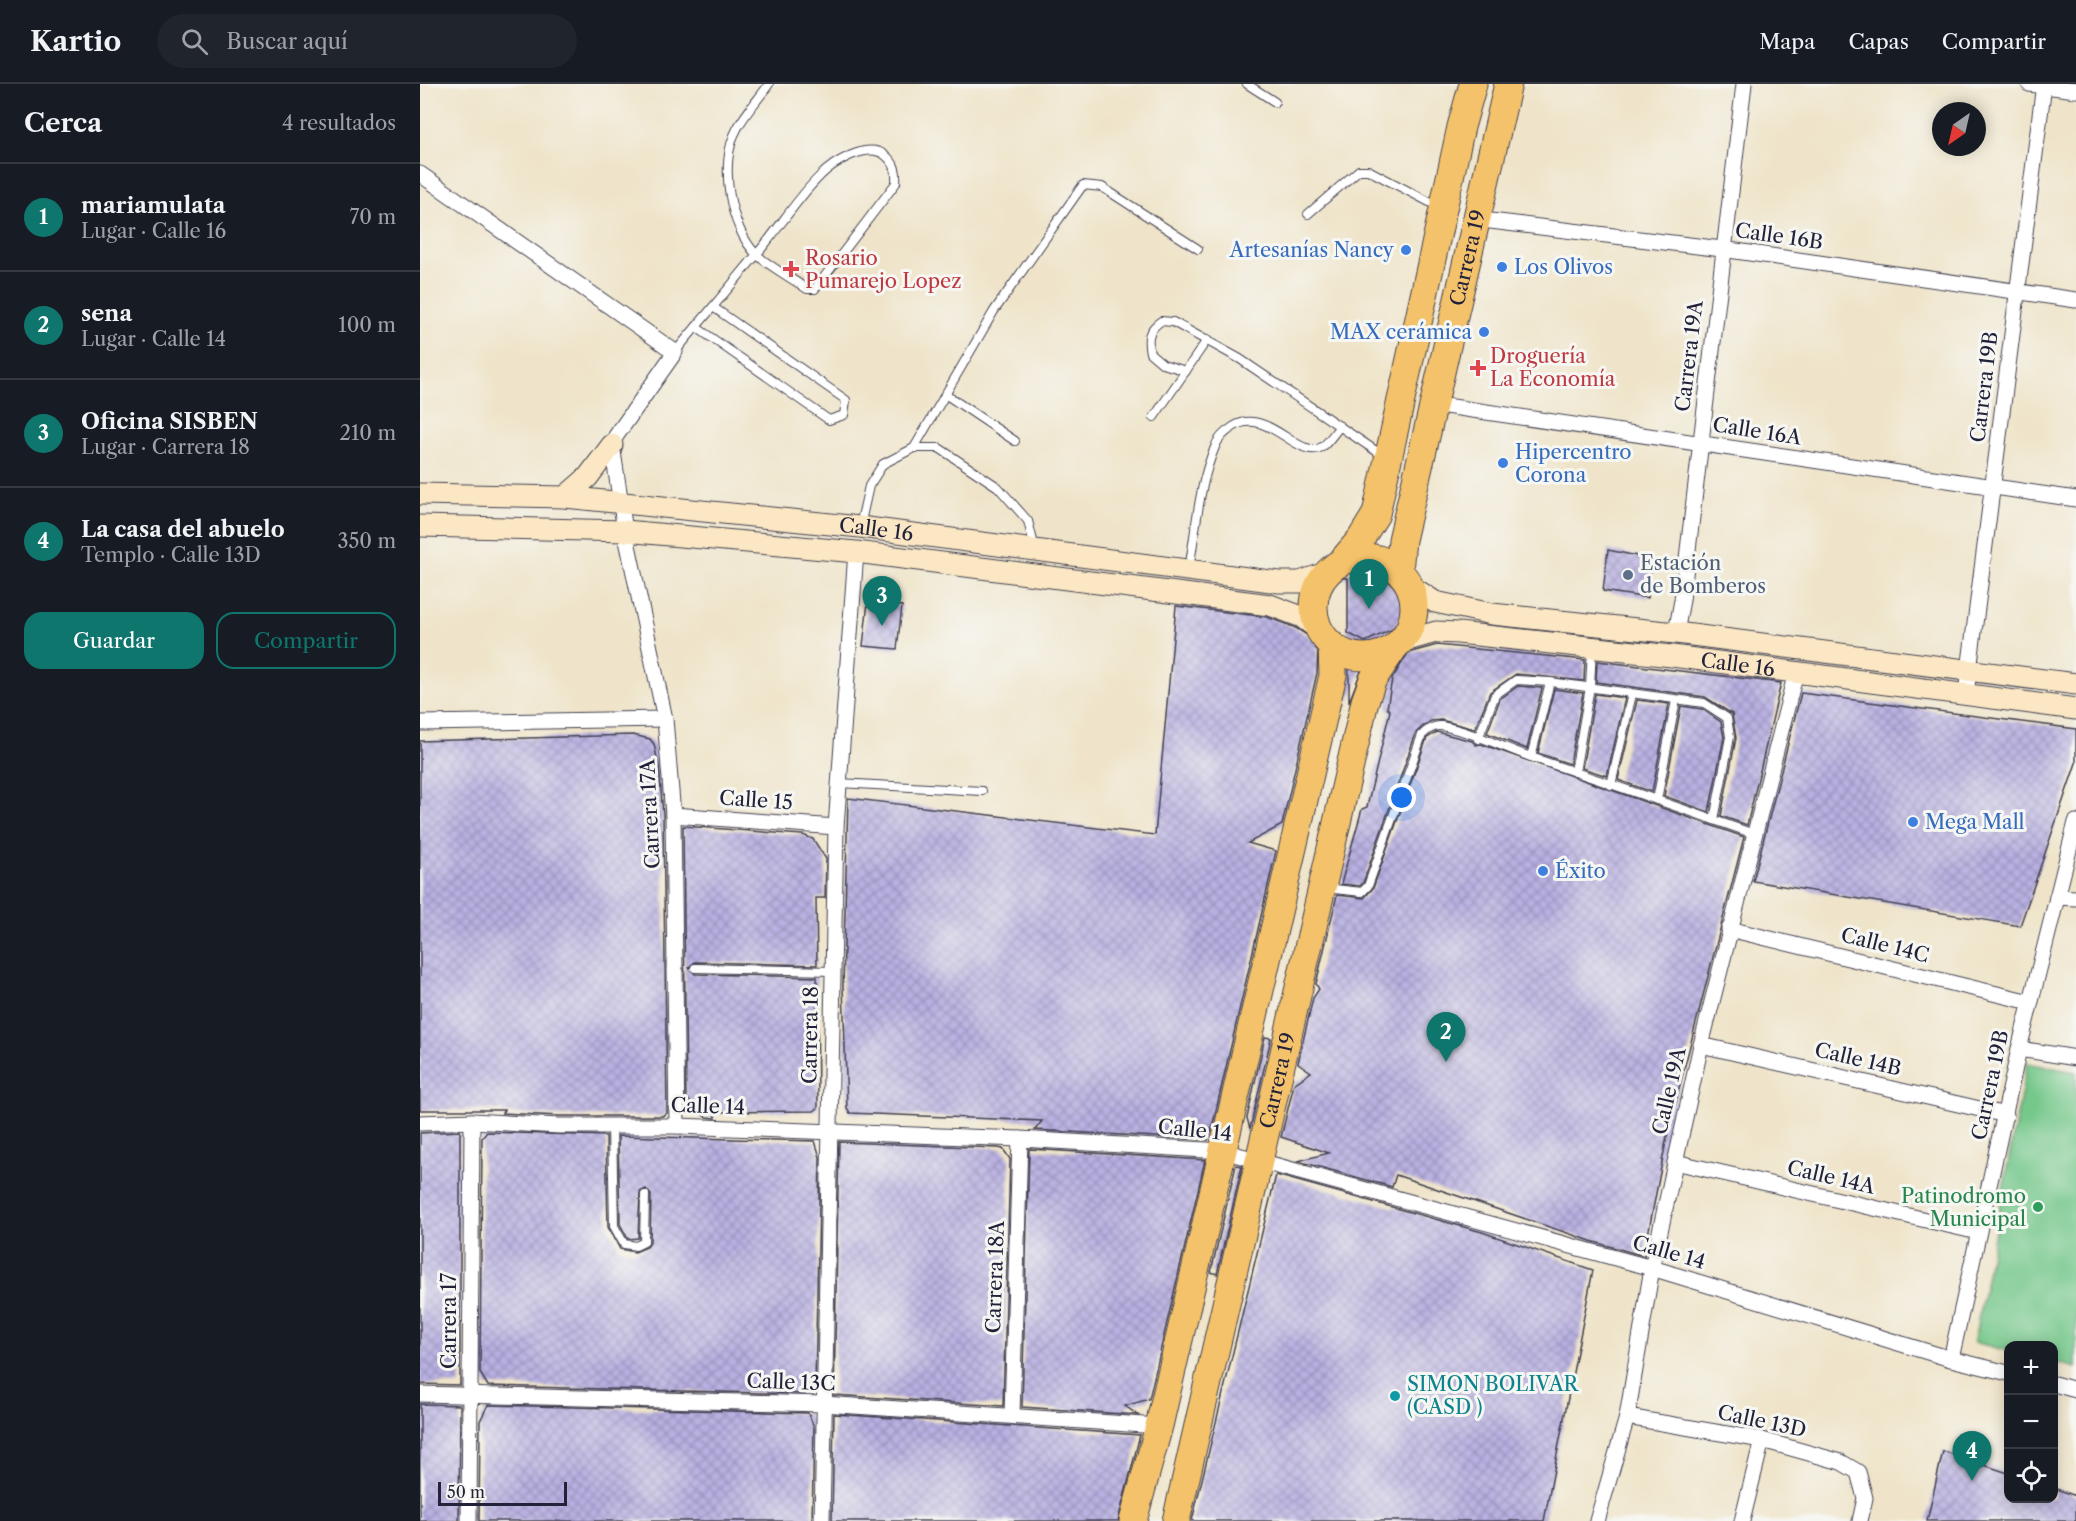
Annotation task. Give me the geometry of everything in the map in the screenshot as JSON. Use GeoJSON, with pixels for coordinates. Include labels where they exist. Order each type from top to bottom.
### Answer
{"type":"FeatureCollection","features":[{"type":"Feature","properties":{"kind":"highway","name":"Carrera 19"},"geometry":{"type":"LineString","coordinates":[[1335,567],[1360,540],[1376,514],[1461,127],[1473,84]]}},
{"type":"Feature","properties":{"kind":"highway","name":"Carrera 19"},"geometry":{"type":"LineString","coordinates":[[1404,578],[1402,540],[1474,219],[1508,84]]}},
{"type":"Feature","properties":{"kind":"highway"},"geometry":{"type":"LineString","coordinates":[[1368,557],[1385,562],[1404,578],[1414,611],[1410,627],[1397,645],[1377,656],[1358,657],[1325,638],[1313,612],[1315,594],[1335,567],[1368,557]]}},
{"type":"Feature","properties":{"kind":"highway","name":"Carrera 19"},"geometry":{"type":"LineString","coordinates":[[1133,1521],[1159,1426],[1333,675],[1325,638]]}},
{"type":"Feature","properties":{"kind":"highway","name":"Carrera 19"},"geometry":{"type":"LineString","coordinates":[[1176,1521],[1365,701],[1372,679],[1397,645]]}},
{"type":"Feature","properties":{"kind":"main road"},"geometry":{"type":"LineString","coordinates":[[565,497],[588,477],[612,445]]}},
{"type":"Feature","properties":{"kind":"main road","name":"Calle 16"},"geometry":{"type":"LineString","coordinates":[[420,494],[565,497],[860,527],[1035,551],[1300,582],[1335,567]]}},
{"type":"Feature","properties":{"kind":"main road","name":"Calle 16"},"geometry":{"type":"LineString","coordinates":[[420,526],[625,531],[856,552],[1270,605],[1302,617],[1325,638]]}},
{"type":"Feature","properties":{"kind":"main road","name":"Calle 16"},"geometry":{"type":"LineString","coordinates":[[1404,578],[1426,599],[1454,607],[2076,684]]}},
{"type":"Feature","properties":{"kind":"main road","name":"Calle 16"},"geometry":{"type":"LineString","coordinates":[[1397,645],[1436,632],[1458,633],[1796,672],[2076,709]]}},
{"type":"Feature","properties":{"kind":"street","name":"Carrera 19A"},"geometry":{"type":"LineString","coordinates":[[1676,633],[1682,600],[1722,249],[1744,84]]}},
{"type":"Feature","properties":{"kind":"street"},"geometry":{"type":"LineString","coordinates":[[2039,85],[2076,90]]}},
{"type":"Feature","properties":{"kind":"street","name":"Carrera 19B"},"geometry":{"type":"LineString","coordinates":[[1966,694],[2017,292],[2039,85]]}},
{"type":"Feature","properties":{"kind":"street"},"geometry":{"type":"LineString","coordinates":[[420,174],[675,352],[612,445]]}},
{"type":"Feature","properties":{"kind":"street","name":"Calle 16B"},"geometry":{"type":"LineString","coordinates":[[1474,219],[1722,249],[2076,300]]}},
{"type":"Feature","properties":{"kind":"street","name":"Calle 16A"},"geometry":{"type":"LineString","coordinates":[[1432,404],[2076,499]]}},
{"type":"Feature","properties":{"kind":"street","name":"Carrera 17A"},"geometry":{"type":"LineString","coordinates":[[612,445],[625,531],[665,718],[673,815],[677,1126]]}},
{"type":"Feature","properties":{"kind":"street","name":"Carrera 18"},"geometry":{"type":"LineString","coordinates":[[822,1521],[836,827],[856,552]]}},
{"type":"Feature","properties":{"kind":"street","name":"Calle 19A"},"geometry":{"type":"LineString","coordinates":[[1597,1521],[1627,1417],[1652,1268],[1701,1045],[1796,672]]}},
{"type":"Feature","properties":{"kind":"street"},"geometry":{"type":"LineString","coordinates":[[420,723],[665,718]]}},
{"type":"Feature","properties":{"kind":"street","name":"Calle 15"},"geometry":{"type":"LineString","coordinates":[[673,815],[836,827]]}},
{"type":"Feature","properties":{"kind":"street","name":"Carrera 19B"},"geometry":{"type":"LineString","coordinates":[[1951,1359],[2019,1049],[2076,822]]}},
{"type":"Feature","properties":{"kind":"street"},"geometry":{"type":"LineString","coordinates":[[2057,897],[2076,898]]}},
{"type":"Feature","properties":{"kind":"street","name":"Calle 14C"},"geometry":{"type":"LineString","coordinates":[[1729,929],[2030,1002]]}},
{"type":"Feature","properties":{"kind":"street","name":"Calle 14B"},"geometry":{"type":"LineString","coordinates":[[1701,1045],[2006,1115]]}},
{"type":"Feature","properties":{"kind":"street"},"geometry":{"type":"LineString","coordinates":[[2019,1049],[2076,1058]]}},
{"type":"Feature","properties":{"kind":"street","name":"Calle 14"},"geometry":{"type":"LineString","coordinates":[[420,1123],[472,1121],[677,1126],[1020,1139],[1223,1151],[1652,1268],[1951,1359],[2004,1372]]}},
{"type":"Feature","properties":{"kind":"street","name":"Carrera 17"},"geometry":{"type":"LineString","coordinates":[[469,1521],[472,1121]]}},
{"type":"Feature","properties":{"kind":"street","name":"Carrera 18A"},"geometry":{"type":"LineString","coordinates":[[1012,1416],[1020,1139]]}},
{"type":"Feature","properties":{"kind":"street","name":"Calle 14A"},"geometry":{"type":"LineString","coordinates":[[1675,1162],[1978,1233]]}},
{"type":"Feature","properties":{"kind":"street"},"geometry":{"type":"LineString","coordinates":[[2058,1385],[2076,1390]]}},
{"type":"Feature","properties":{"kind":"street","name":"Calle 13C"},"geometry":{"type":"LineString","coordinates":[[420,1394],[824,1404],[1159,1426]]}},
{"type":"Feature","properties":{"kind":"street","name":"Calle 13D"},"geometry":{"type":"LineString","coordinates":[[1627,1417],[1762,1440],[1841,1462],[1858,1472],[1864,1498],[1860,1521]]}},
{"type":"Feature","properties":{"kind":"street"},"geometry":{"type":"LineString","coordinates":[[1742,1521],[1762,1440]]}},
{"type":"Feature","properties":{"kind":"lane"},"geometry":{"type":"LineString","coordinates":[[675,352],[757,255],[820,176],[849,154],[882,153],[892,161],[897,173],[896,183],[815,289],[807,289],[757,255],[738,228],[730,198],[728,163],[735,131],[769,84]]}},
{"type":"Feature","properties":{"kind":"lane"},"geometry":{"type":"LineString","coordinates":[[1247,84],[1275,102]]}},
{"type":"Feature","properties":{"kind":"lane"},"geometry":{"type":"LineString","coordinates":[[1308,214],[1359,170],[1368,170],[1444,209]]}},
{"type":"Feature","properties":{"kind":"lane"},"geometry":{"type":"LineString","coordinates":[[914,448],[994,311],[1083,185],[1102,188],[1198,249]]}},
{"type":"Feature","properties":{"kind":"lane"},"geometry":{"type":"LineString","coordinates":[[696,327],[829,420],[844,415],[846,400],[713,306]]}},
{"type":"Feature","properties":{"kind":"lane"},"geometry":{"type":"LineString","coordinates":[[1186,371],[1163,364],[1150,353],[1147,341],[1151,328],[1161,321],[1173,322],[1240,359],[1389,460]]}},
{"type":"Feature","properties":{"kind":"lane"},"geometry":{"type":"LineString","coordinates":[[1154,417],[1207,340]]}},
{"type":"Feature","properties":{"kind":"lane"},"geometry":{"type":"LineString","coordinates":[[945,394],[1015,441]]}},
{"type":"Feature","properties":{"kind":"lane"},"geometry":{"type":"LineString","coordinates":[[1189,570],[1202,495],[1215,446],[1224,433],[1248,421],[1260,423],[1311,449],[1322,447],[1340,426]]}},
{"type":"Feature","properties":{"kind":"lane"},"geometry":{"type":"LineString","coordinates":[[860,527],[869,486],[883,464],[914,448],[939,448],[998,487],[1028,521],[1035,551]]}},
{"type":"Feature","properties":{"kind":"lane"},"geometry":{"type":"LineString","coordinates":[[1575,772],[1590,687],[1592,647]]}},
{"type":"Feature","properties":{"kind":"lane"},"geometry":{"type":"LineString","coordinates":[[1478,739],[1495,695],[1516,680],[1550,682],[1704,703],[1727,718],[1730,737],[1714,820]]}},
{"type":"Feature","properties":{"kind":"lane"},"geometry":{"type":"LineString","coordinates":[[1531,757],[1550,682]]}},
{"type":"Feature","properties":{"kind":"lane"},"geometry":{"type":"LineString","coordinates":[[1611,784],[1632,694]]}},
{"type":"Feature","properties":{"kind":"lane"},"geometry":{"type":"LineString","coordinates":[[1657,800],[1676,700]]}},
{"type":"Feature","properties":{"kind":"lane"},"geometry":{"type":"LineString","coordinates":[[1322,888],[1362,892],[1368,886],[1422,735],[1428,728],[1439,726],[1754,834]]}},
{"type":"Feature","properties":{"kind":"lane"},"geometry":{"type":"LineString","coordinates":[[839,783],[982,791]]}},
{"type":"Feature","properties":{"kind":"lane"},"geometry":{"type":"LineString","coordinates":[[695,968],[833,971]]}},
{"type":"Feature","properties":{"kind":"lane"},"geometry":{"type":"LineString","coordinates":[[612,1126],[614,1226],[624,1244],[636,1246],[644,1242],[645,1195]]}},
{"type":"Feature","properties":{"kind":"green space","name":"Patinodromo Municipal"},"geometry":{"type":"Polygon","coordinates":[[[2027,1063],[2076,1072],[2076,1368],[2058,1363],[2058,1341],[2004,1341],[2004,1350],[1974,1342],[2027,1063]]]}},
{"type":"Feature","properties":{"kind":"building","name":"Estación de Bomberos"},"geometry":{"type":"Polygon","coordinates":[[[1608,550],[1652,559],[1648,598],[1603,591],[1608,550]]]}},
{"type":"Feature","properties":{"kind":"building"},"geometry":{"type":"Polygon","coordinates":[[[1364,560],[1384,564],[1385,578],[1406,598],[1403,612],[1393,629],[1365,642],[1348,633],[1348,578],[1339,578],[1354,572],[1364,560]]]}},
{"type":"Feature","properties":{"kind":"building"},"geometry":{"type":"Polygon","coordinates":[[[868,602],[902,606],[897,649],[863,646],[868,602]]]}},
{"type":"Feature","properties":{"kind":"building"},"geometry":{"type":"Polygon","coordinates":[[[1176,606],[1267,617],[1296,628],[1318,642],[1317,673],[1282,825],[1248,843],[1276,851],[1211,1132],[1204,1137],[1209,1140],[1035,1130],[1042,1121],[850,1113],[847,1108],[843,985],[848,798],[1155,835],[1176,606]]]}},
{"type":"Feature","properties":{"kind":"building"},"geometry":{"type":"Polygon","coordinates":[[[1437,645],[1585,660],[1584,681],[1516,674],[1490,692],[1475,729],[1441,720],[1431,721],[1422,727],[1416,733],[1363,883],[1360,886],[1341,884],[1362,809],[1367,807],[1390,711],[1387,708],[1392,679],[1408,653],[1437,645]]]}},
{"type":"Feature","properties":{"kind":"building"},"geometry":{"type":"Polygon","coordinates":[[[1348,656],[1366,658],[1349,702],[1349,674],[1348,656]]]}},
{"type":"Feature","properties":{"kind":"building"},"geometry":{"type":"Polygon","coordinates":[[[1597,661],[1781,683],[1747,825],[1721,816],[1736,738],[1732,714],[1705,697],[1596,682],[1597,661]]]}},
{"type":"Feature","properties":{"kind":"building"},"geometry":{"type":"Polygon","coordinates":[[[1518,686],[1542,688],[1527,749],[1487,733],[1500,699],[1518,686]]]}},
{"type":"Feature","properties":{"kind":"building"},"geometry":{"type":"Polygon","coordinates":[[[1554,689],[1583,693],[1570,764],[1538,753],[1554,689]]]}},
{"type":"Feature","properties":{"kind":"building","name":"Mega Mall"},"geometry":{"type":"Polygon","coordinates":[[[1801,693],[2076,729],[2076,763],[2020,926],[1753,881],[1801,693]]]}},
{"type":"Feature","properties":{"kind":"building"},"geometry":{"type":"Polygon","coordinates":[[[1595,694],[1625,698],[1607,776],[1582,768],[1595,694]]]}},
{"type":"Feature","properties":{"kind":"building"},"geometry":{"type":"Polygon","coordinates":[[[1637,700],[1669,704],[1652,792],[1618,780],[1637,700]]]}},
{"type":"Feature","properties":{"kind":"building"},"geometry":{"type":"Polygon","coordinates":[[[1681,706],[1702,709],[1721,722],[1724,737],[1709,812],[1664,796],[1681,706]]]}},
{"type":"Feature","properties":{"kind":"building"},"geometry":{"type":"Polygon","coordinates":[[[1437,732],[1472,741],[1476,745],[1481,744],[1744,837],[1668,1131],[1644,1256],[1591,1241],[1396,1175],[1392,1187],[1298,1161],[1329,1153],[1281,1137],[1294,1084],[1311,1072],[1298,1063],[1313,998],[1319,989],[1316,984],[1337,895],[1364,898],[1373,888],[1427,738],[1437,732]]]}},
{"type":"Feature","properties":{"kind":"building"},"geometry":{"type":"Polygon","coordinates":[[[633,735],[650,739],[654,744],[659,767],[663,815],[667,1113],[662,1116],[559,1116],[502,1113],[504,1110],[420,1110],[420,741],[633,735]]]}},
{"type":"Feature","properties":{"kind":"building"},"geometry":{"type":"Polygon","coordinates":[[[683,826],[803,835],[813,839],[826,859],[825,898],[816,898],[817,965],[695,962],[689,967],[695,974],[817,977],[818,1108],[814,1111],[715,1112],[715,1118],[706,1117],[695,1110],[686,1096],[683,826]]]}},
{"type":"Feature","properties":{"kind":"building"},"geometry":{"type":"Polygon","coordinates":[[[1265,1037],[1271,1038],[1250,1129],[1247,1118],[1265,1037]]]}},
{"type":"Feature","properties":{"kind":"building"},"geometry":{"type":"Polygon","coordinates":[[[460,1131],[460,1385],[420,1384],[420,1133],[460,1131]]]}},
{"type":"Feature","properties":{"kind":"building"},"geometry":{"type":"Polygon","coordinates":[[[487,1132],[606,1136],[608,1227],[620,1249],[635,1252],[647,1247],[650,1243],[651,1195],[646,1189],[640,1192],[638,1238],[628,1239],[620,1224],[618,1136],[815,1141],[820,1157],[815,1383],[805,1394],[488,1386],[480,1373],[482,1138],[487,1132]]]}},
{"type":"Feature","properties":{"kind":"building"},"geometry":{"type":"Polygon","coordinates":[[[839,1142],[998,1148],[1003,1149],[1010,1159],[1003,1406],[834,1395],[839,1142]]]}},
{"type":"Feature","properties":{"kind":"building"},"geometry":{"type":"Polygon","coordinates":[[[1029,1149],[1205,1160],[1149,1399],[1125,1406],[1138,1415],[1022,1407],[1029,1149]]]}},
{"type":"Feature","properties":{"kind":"building"},"geometry":{"type":"Polygon","coordinates":[[[1236,1165],[1242,1166],[1217,1274],[1211,1272],[1236,1165]]]}},
{"type":"Feature","properties":{"kind":"building","name":"SIMON BOLIVAR (CASD )"},"geometry":{"type":"Polygon","coordinates":[[[1276,1175],[1482,1232],[1593,1270],[1544,1521],[1192,1521],[1276,1175]]]}},
{"type":"Feature","properties":{"kind":"building"},"geometry":{"type":"Polygon","coordinates":[[[420,1404],[460,1405],[459,1521],[420,1521],[420,1404]]]}},
{"type":"Feature","properties":{"kind":"building"},"geometry":{"type":"Polygon","coordinates":[[[488,1405],[808,1413],[814,1427],[812,1521],[479,1521],[480,1421],[488,1405]]]}},
{"type":"Feature","properties":{"kind":"building"},"geometry":{"type":"Polygon","coordinates":[[[834,1414],[1140,1435],[1118,1521],[832,1521],[834,1414]]]}},
{"type":"Feature","properties":{"kind":"building"},"geometry":{"type":"Polygon","coordinates":[[[1943,1451],[2004,1472],[2004,1503],[2058,1503],[2058,1489],[2076,1496],[2076,1521],[1927,1521],[1943,1451]]]}},
{"type":"Feature","properties":{"kind":"place","name":"Artesanías Nancy"},"geometry":{"type":"Point","coordinates":[1406,250]}},
{"type":"Feature","properties":{"kind":"place","name":"Los Olivos"},"geometry":{"type":"Point","coordinates":[1502,267]}},
{"type":"Feature","properties":{"kind":"place","name":"Rosario Pumarejo Lopez"},"geometry":{"type":"Point","coordinates":[791,269]}},
{"type":"Feature","properties":{"kind":"place","name":"MAX cerámica"},"geometry":{"type":"Point","coordinates":[1484,332]}},
{"type":"Feature","properties":{"kind":"place","name":"Droguería La Economía"},"geometry":{"type":"Point","coordinates":[1478,368]}},
{"type":"Feature","properties":{"kind":"place","name":"Hipercentro Corona"},"geometry":{"type":"Point","coordinates":[1503,463]}},
{"type":"Feature","properties":{"kind":"place","name":"Estación de Bomberos"},"geometry":{"type":"Point","coordinates":[1628,575]}},
{"type":"Feature","properties":{"kind":"place","name":"mariamulata"},"geometry":{"type":"Point","coordinates":[1369,609]}},
{"type":"Feature","properties":{"kind":"place","name":"Oficina SISBEN"},"geometry":{"type":"Point","coordinates":[882,626]}},
{"type":"Feature","properties":{"kind":"place","name":"Mega Mall"},"geometry":{"type":"Point","coordinates":[1913,822]}},
{"type":"Feature","properties":{"kind":"place","name":"Éxito"},"geometry":{"type":"Point","coordinates":[1543,871]}},
{"type":"Feature","properties":{"kind":"place","name":"sena"},"geometry":{"type":"Point","coordinates":[1446,1062]}},
{"type":"Feature","properties":{"kind":"place","name":"Patinodromo Municipal"},"geometry":{"type":"Point","coordinates":[2038,1207]}},
{"type":"Feature","properties":{"kind":"place","name":"SIMON BOLIVAR (CASD )"},"geometry":{"type":"Point","coordinates":[1395,1396]}},
{"type":"Feature","properties":{"kind":"place","name":"La casa del abuelo"},"geometry":{"type":"Point","coordinates":[1972,1481]}}]}
